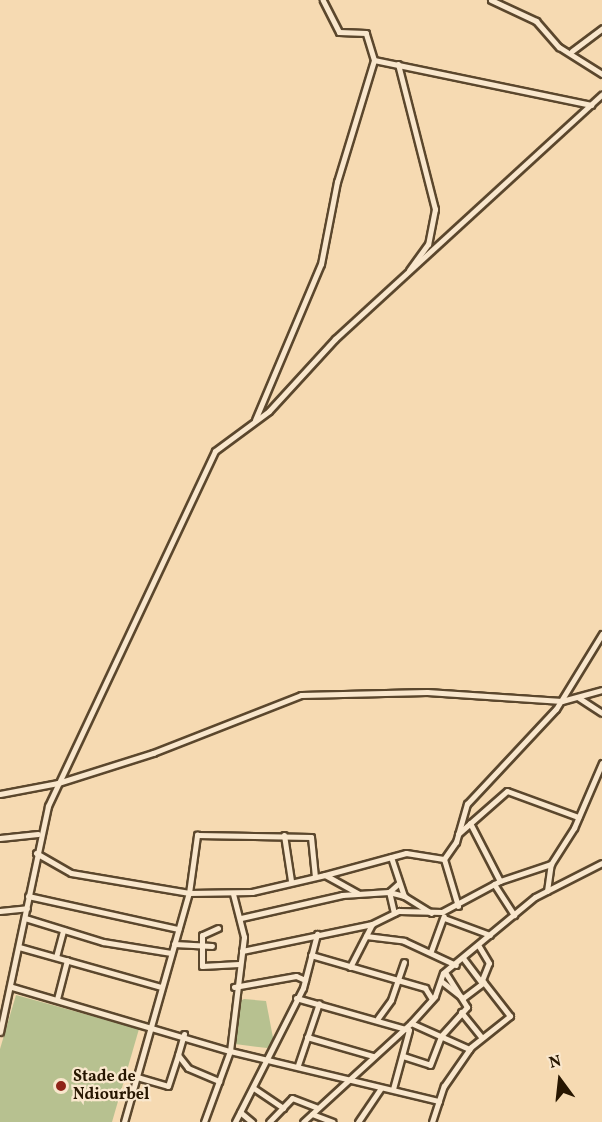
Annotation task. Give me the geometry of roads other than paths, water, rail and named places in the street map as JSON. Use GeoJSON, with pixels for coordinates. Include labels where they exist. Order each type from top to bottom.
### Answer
{"type":"FeatureCollection","features":[{"type":"Feature","properties":{"kind":"street"},"geometry":{"type":"LineString","coordinates":[[254,422],[321,264],[337,182],[374,60],[366,33],[339,32],[323,0]]}},
{"type":"Feature","properties":{"kind":"street"},"geometry":{"type":"LineString","coordinates":[[491,0],[536,21],[559,46],[572,51],[602,74]]}},
{"type":"Feature","properties":{"kind":"street"},"geometry":{"type":"LineString","coordinates":[[572,51],[602,28]]}},
{"type":"Feature","properties":{"kind":"street"},"geometry":{"type":"LineString","coordinates":[[374,60],[591,105]]}},
{"type":"Feature","properties":{"kind":"street"},"geometry":{"type":"LineString","coordinates":[[398,64],[435,209],[428,244],[404,279]]}},
{"type":"Feature","properties":{"kind":"street"},"geometry":{"type":"LineString","coordinates":[[0,838],[38,834],[46,829],[44,815],[58,783],[119,662],[203,470],[215,451],[254,422],[602,94]]}},
{"type":"Feature","properties":{"kind":"street"},"geometry":{"type":"LineString","coordinates":[[458,906],[444,859],[457,835],[472,798],[562,701],[602,634]]}},
{"type":"Feature","properties":{"kind":"street"},"geometry":{"type":"LineString","coordinates":[[0,794],[58,783],[301,695],[427,692],[562,701],[602,690]]}},
{"type":"Feature","properties":{"kind":"street"},"geometry":{"type":"LineString","coordinates":[[579,698],[602,713]]}},
{"type":"Feature","properties":{"kind":"street"},"geometry":{"type":"LineString","coordinates":[[547,891],[551,864],[578,817],[602,763]]}},
{"type":"Feature","properties":{"kind":"street"},"geometry":{"type":"LineString","coordinates":[[457,835],[507,791],[578,817]]}},
{"type":"Feature","properties":{"kind":"street"},"geometry":{"type":"LineString","coordinates":[[470,823],[514,915]]}},
{"type":"Feature","properties":{"kind":"street"},"geometry":{"type":"LineString","coordinates":[[124,1122],[189,893],[194,842],[200,833],[284,835],[314,839],[315,877]]}},
{"type":"Feature","properties":{"kind":"street"},"geometry":{"type":"LineString","coordinates":[[0,1032],[12,987],[38,834]]}},
{"type":"Feature","properties":{"kind":"street"},"geometry":{"type":"LineString","coordinates":[[284,835],[291,881]]}},
{"type":"Feature","properties":{"kind":"street"},"geometry":{"type":"LineString","coordinates":[[36,853],[71,873],[189,893],[233,894],[325,875],[406,852],[444,859]]}},
{"type":"Feature","properties":{"kind":"street"},"geometry":{"type":"LineString","coordinates":[[391,857],[404,896]]}},
{"type":"Feature","properties":{"kind":"street"},"geometry":{"type":"LineString","coordinates":[[303,1122],[316,1107],[411,1023],[432,999],[445,972],[547,891],[602,863]]}},
{"type":"Feature","properties":{"kind":"street"},"geometry":{"type":"LineString","coordinates":[[431,951],[444,915],[497,883],[551,864]]}},
{"type":"Feature","properties":{"kind":"street"},"geometry":{"type":"LineString","coordinates":[[325,875],[358,893]]}},
{"type":"Feature","properties":{"kind":"street"},"geometry":{"type":"LineString","coordinates":[[389,892],[399,883]]}},
{"type":"Feature","properties":{"kind":"street"},"geometry":{"type":"LineString","coordinates":[[389,892],[394,913]]}},
{"type":"Feature","properties":{"kind":"street"},"geometry":{"type":"LineString","coordinates":[[241,918],[358,893],[389,892],[404,896],[431,914]]}},
{"type":"Feature","properties":{"kind":"street"},"geometry":{"type":"LineString","coordinates":[[204,1122],[230,1051],[234,987],[242,951],[241,918],[233,894]]}},
{"type":"Feature","properties":{"kind":"street"},"geometry":{"type":"LineString","coordinates":[[28,896],[178,929]]}},
{"type":"Feature","properties":{"kind":"street"},"geometry":{"type":"LineString","coordinates":[[0,911],[27,908]]}},
{"type":"Feature","properties":{"kind":"street"},"geometry":{"type":"LineString","coordinates":[[242,951],[372,924],[394,913],[444,915],[490,935]]}},
{"type":"Feature","properties":{"kind":"street"},"geometry":{"type":"LineString","coordinates":[[25,918],[63,930],[171,953]]}},
{"type":"Feature","properties":{"kind":"street"},"geometry":{"type":"LineString","coordinates":[[350,967],[372,924]]}},
{"type":"Feature","properties":{"kind":"street"},"geometry":{"type":"LineString","coordinates":[[218,928],[202,934],[201,948],[204,968],[239,964]]}},
{"type":"Feature","properties":{"kind":"street"},"geometry":{"type":"LineString","coordinates":[[56,957],[63,930]]}},
{"type":"Feature","properties":{"kind":"street"},"geometry":{"type":"LineString","coordinates":[[235,1122],[255,1089],[304,980],[317,934]]}},
{"type":"Feature","properties":{"kind":"street"},"geometry":{"type":"LineString","coordinates":[[366,936],[431,951],[456,965]]}},
{"type":"Feature","properties":{"kind":"street"},"geometry":{"type":"LineString","coordinates":[[174,944],[201,948],[212,946]]}},
{"type":"Feature","properties":{"kind":"street"},"geometry":{"type":"LineString","coordinates":[[463,998],[483,983],[489,963],[478,945]]}},
{"type":"Feature","properties":{"kind":"street"},"geometry":{"type":"LineString","coordinates":[[19,947],[161,987]]}},
{"type":"Feature","properties":{"kind":"street"},"geometry":{"type":"LineString","coordinates":[[311,955],[425,988],[432,999]]}},
{"type":"Feature","properties":{"kind":"street"},"geometry":{"type":"LineString","coordinates":[[432,1122],[439,1101],[469,1049],[510,1014],[464,958]]}},
{"type":"Feature","properties":{"kind":"street"},"geometry":{"type":"LineString","coordinates":[[57,999],[67,960]]}},
{"type":"Feature","properties":{"kind":"street"},"geometry":{"type":"LineString","coordinates":[[378,1018],[398,981],[404,962]]}},
{"type":"Feature","properties":{"kind":"street"},"geometry":{"type":"LineString","coordinates":[[403,1056],[430,1065],[441,1036],[467,1007],[445,972]]}},
{"type":"Feature","properties":{"kind":"street"},"geometry":{"type":"LineString","coordinates":[[234,987],[296,976],[304,980]]}},
{"type":"Feature","properties":{"kind":"street"},"geometry":{"type":"LineString","coordinates":[[441,981],[463,998]]}},
{"type":"Feature","properties":{"kind":"street"},"geometry":{"type":"LineString","coordinates":[[12,987],[184,1034],[230,1051],[298,1065],[380,1089],[393,1089],[439,1101]]}},
{"type":"Feature","properties":{"kind":"street"},"geometry":{"type":"LineString","coordinates":[[296,998],[378,1018],[410,1030],[393,1089]]}},
{"type":"Feature","properties":{"kind":"street"},"geometry":{"type":"LineString","coordinates":[[0,1003],[8,1002]]}},
{"type":"Feature","properties":{"kind":"street"},"geometry":{"type":"LineString","coordinates":[[298,1065],[319,1003]]}},
{"type":"Feature","properties":{"kind":"street"},"geometry":{"type":"LineString","coordinates":[[461,1012],[481,1037]]}},
{"type":"Feature","properties":{"kind":"street"},"geometry":{"type":"LineString","coordinates":[[411,1023],[469,1049]]}},
{"type":"Feature","properties":{"kind":"street"},"geometry":{"type":"LineString","coordinates":[[137,1077],[168,1086],[184,1034]]}},
{"type":"Feature","properties":{"kind":"street"},"geometry":{"type":"LineString","coordinates":[[306,1037],[373,1056]]}},
{"type":"Feature","properties":{"kind":"street"},"geometry":{"type":"LineString","coordinates":[[178,1055],[188,1068],[219,1081]]}},
{"type":"Feature","properties":{"kind":"street"},"geometry":{"type":"LineString","coordinates":[[255,1089],[283,1108]]}},
{"type":"Feature","properties":{"kind":"street"},"geometry":{"type":"LineString","coordinates":[[358,1122],[380,1089]]}},
{"type":"Feature","properties":{"kind":"street"},"geometry":{"type":"LineString","coordinates":[[269,1122],[295,1098],[316,1107]]}},
{"type":"Feature","properties":{"kind":"street"},"geometry":{"type":"LineString","coordinates":[[240,1112],[252,1122]]}},
{"type":"Feature","properties":{"kind":"street"},"geometry":{"type":"LineString","coordinates":[[312,1114],[333,1122]]}},
{"type":"Feature","properties":{"kind":"place","name":"Stade de Ndiourbel"},"geometry":{"type":"Point","coordinates":[61,1086]}}]}
